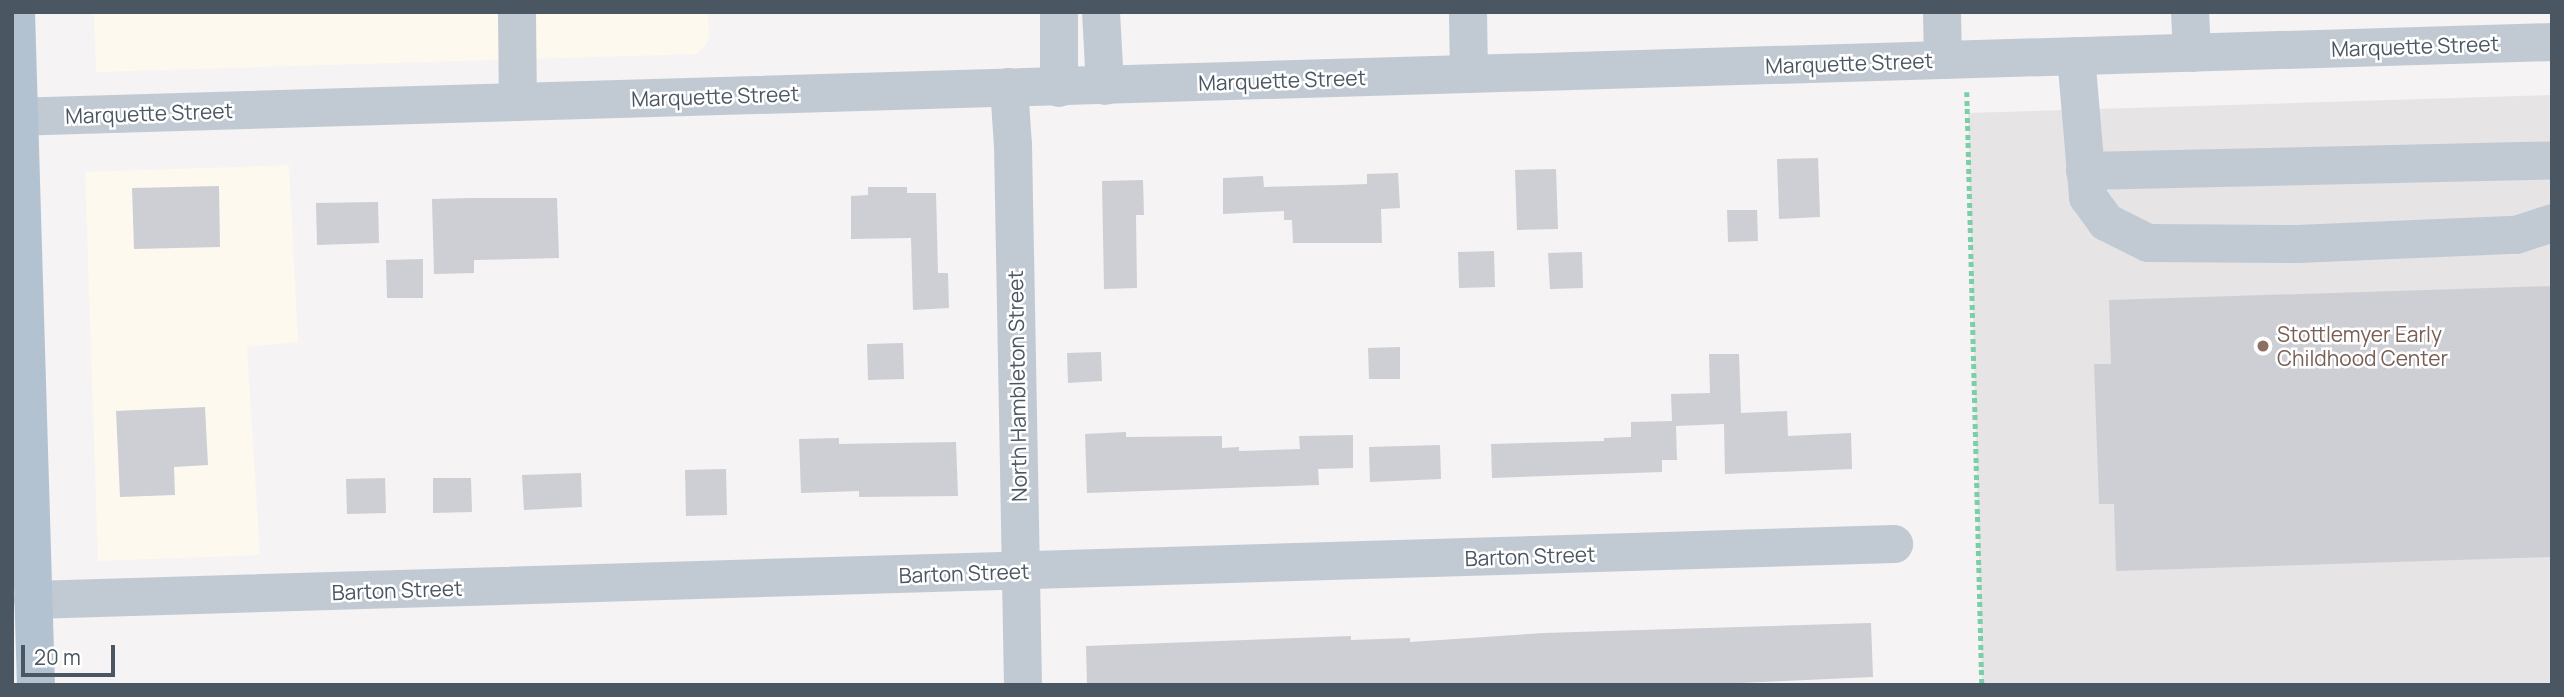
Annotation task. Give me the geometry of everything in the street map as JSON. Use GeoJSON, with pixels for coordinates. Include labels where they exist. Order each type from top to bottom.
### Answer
{"type":"FeatureCollection","features":[{"type":"Feature","properties":{"kind":"main road"},"geometry":{"type":"LineString","coordinates":[[16,12],[16,117],[36,685]]}},
{"type":"Feature","properties":{"kind":"street"},"geometry":{"type":"LineString","coordinates":[[517,12],[518,102]]}},
{"type":"Feature","properties":{"kind":"street"},"geometry":{"type":"LineString","coordinates":[[1059,12],[1059,88]]}},
{"type":"Feature","properties":{"kind":"street"},"geometry":{"type":"LineString","coordinates":[[1101,12],[1105,86]]}},
{"type":"Feature","properties":{"kind":"street"},"geometry":{"type":"LineString","coordinates":[[1468,12],[1469,74]]}},
{"type":"Feature","properties":{"kind":"street"},"geometry":{"type":"LineString","coordinates":[[1942,12],[1955,72]]}},
{"type":"Feature","properties":{"kind":"street"},"geometry":{"type":"LineString","coordinates":[[2190,12],[2192,52]]}},
{"type":"Feature","properties":{"kind":"street","name":"Marquette Street"},"geometry":{"type":"LineString","coordinates":[[16,117],[1469,74],[1955,72],[2076,56],[2552,42]]}},
{"type":"Feature","properties":{"kind":"street"},"geometry":{"type":"LineString","coordinates":[[2076,56],[2088,197],[2106,222],[2148,243],[2298,244],[2516,235],[2552,223]]}},
{"type":"Feature","properties":{"kind":"street","name":"North Hambleton Street"},"geometry":{"type":"LineString","coordinates":[[1009,87],[1013,145],[1023,685]]}},
{"type":"Feature","properties":{"kind":"street"},"geometry":{"type":"LineString","coordinates":[[2085,171],[2552,160]]}},
{"type":"Feature","properties":{"kind":"street","name":"Barton Street"},"geometry":{"type":"LineString","coordinates":[[33,600],[1894,544]]}},
{"type":"Feature","properties":{"kind":"path"},"geometry":{"type":"LineString","coordinates":[[1955,72],[1982,685]]}},
{"type":"Feature","properties":{"kind":"shaded area"},"geometry":{"type":"Polygon","coordinates":[[[94,12],[708,12],[709,40],[697,54],[96,72],[94,12]]]}},
{"type":"Feature","properties":{"kind":"shaded area","name":"Stottlemyer Early Childhood Center"},"geometry":{"type":"Polygon","coordinates":[[[2552,95],[2552,685],[1982,685],[1968,113],[2552,95]]]}},
{"type":"Feature","properties":{"kind":"shaded area"},"geometry":{"type":"Polygon","coordinates":[[[289,165],[298,342],[247,347],[260,555],[98,561],[85,172],[289,165]]]}},
{"type":"Feature","properties":{"kind":"building"},"geometry":{"type":"Polygon","coordinates":[[[1818,158],[1820,217],[1779,219],[1777,159],[1818,158]]]}},
{"type":"Feature","properties":{"kind":"building"},"geometry":{"type":"Polygon","coordinates":[[[1556,169],[1558,229],[1517,230],[1515,170],[1556,169]]]}},
{"type":"Feature","properties":{"kind":"building"},"geometry":{"type":"Polygon","coordinates":[[[1398,173],[1400,208],[1381,209],[1382,243],[1293,243],[1292,220],[1284,220],[1284,211],[1223,214],[1223,178],[1263,176],[1264,187],[1340,185],[1367,184],[1367,174],[1398,173]]]}},
{"type":"Feature","properties":{"kind":"building"},"geometry":{"type":"Polygon","coordinates":[[[1143,180],[1144,215],[1136,215],[1137,288],[1104,289],[1102,181],[1143,180]]]}},
{"type":"Feature","properties":{"kind":"building"},"geometry":{"type":"Polygon","coordinates":[[[219,186],[220,247],[134,249],[132,188],[219,186]]]}},
{"type":"Feature","properties":{"kind":"building"},"geometry":{"type":"Polygon","coordinates":[[[868,187],[907,187],[907,193],[936,193],[938,273],[948,273],[949,308],[913,310],[911,238],[851,239],[851,196],[868,195],[868,187]]]}},
{"type":"Feature","properties":{"kind":"building"},"geometry":{"type":"Polygon","coordinates":[[[557,198],[559,258],[474,260],[474,273],[434,274],[432,199],[557,198]]]}},
{"type":"Feature","properties":{"kind":"building"},"geometry":{"type":"Polygon","coordinates":[[[378,202],[379,243],[317,245],[316,203],[378,202]]]}},
{"type":"Feature","properties":{"kind":"building"},"geometry":{"type":"Polygon","coordinates":[[[1727,210],[1757,210],[1758,241],[1728,242],[1727,210]]]}},
{"type":"Feature","properties":{"kind":"building"},"geometry":{"type":"Polygon","coordinates":[[[1494,251],[1495,287],[1459,288],[1458,252],[1494,251]]]}},
{"type":"Feature","properties":{"kind":"building"},"geometry":{"type":"Polygon","coordinates":[[[1582,252],[1583,288],[1550,289],[1548,253],[1582,252]]]}},
{"type":"Feature","properties":{"kind":"building"},"geometry":{"type":"Polygon","coordinates":[[[423,259],[423,298],[387,298],[386,260],[423,259]]]}},
{"type":"Feature","properties":{"kind":"building"},"geometry":{"type":"Polygon","coordinates":[[[2552,286],[2552,557],[2116,571],[2114,504],[2099,504],[2094,364],[2111,364],[2109,300],[2552,286]]]}},
{"type":"Feature","properties":{"kind":"building"},"geometry":{"type":"Polygon","coordinates":[[[903,343],[904,379],[868,380],[867,344],[903,343]]]}},
{"type":"Feature","properties":{"kind":"building"},"geometry":{"type":"Polygon","coordinates":[[[1400,347],[1400,379],[1369,379],[1368,348],[1400,347]]]}},
{"type":"Feature","properties":{"kind":"building"},"geometry":{"type":"Polygon","coordinates":[[[1101,352],[1102,381],[1068,383],[1067,353],[1101,352]]]}},
{"type":"Feature","properties":{"kind":"building"},"geometry":{"type":"Polygon","coordinates":[[[1709,354],[1739,354],[1741,413],[1787,411],[1788,436],[1851,433],[1852,469],[1725,474],[1724,424],[1676,426],[1677,460],[1662,460],[1662,472],[1492,478],[1491,444],[1604,441],[1604,438],[1631,437],[1631,422],[1672,421],[1671,394],[1710,393],[1709,354]]]}},
{"type":"Feature","properties":{"kind":"building"},"geometry":{"type":"Polygon","coordinates":[[[205,407],[208,465],[174,467],[175,495],[120,497],[116,411],[205,407]]]}},
{"type":"Feature","properties":{"kind":"building"},"geometry":{"type":"Polygon","coordinates":[[[1126,432],[1126,437],[1222,436],[1222,448],[1239,447],[1239,451],[1300,449],[1299,436],[1353,435],[1353,468],[1318,469],[1319,485],[1087,493],[1085,434],[1126,432]]]}},
{"type":"Feature","properties":{"kind":"building"},"geometry":{"type":"Polygon","coordinates":[[[839,438],[839,444],[956,442],[958,496],[859,497],[859,491],[801,493],[799,439],[839,438]]]}},
{"type":"Feature","properties":{"kind":"building"},"geometry":{"type":"Polygon","coordinates":[[[1440,445],[1441,479],[1370,482],[1369,447],[1440,445]]]}},
{"type":"Feature","properties":{"kind":"building"},"geometry":{"type":"Polygon","coordinates":[[[726,469],[727,515],[686,516],[685,470],[726,469]]]}},
{"type":"Feature","properties":{"kind":"building"},"geometry":{"type":"Polygon","coordinates":[[[581,473],[582,507],[524,510],[522,475],[581,473]]]}},
{"type":"Feature","properties":{"kind":"building"},"geometry":{"type":"Polygon","coordinates":[[[385,478],[386,513],[347,514],[346,479],[385,478]]]}},
{"type":"Feature","properties":{"kind":"building"},"geometry":{"type":"Polygon","coordinates":[[[433,478],[471,478],[472,512],[433,513],[433,478]]]}},
{"type":"Feature","properties":{"kind":"building"},"geometry":{"type":"Polygon","coordinates":[[[1871,623],[1873,677],[1693,685],[1087,685],[1086,646],[1351,636],[1351,640],[1410,638],[1410,642],[1544,633],[1871,623]]]}},
{"type":"Feature","properties":{"kind":"place","name":"Stottlemyer Early Childhood Center"},"geometry":{"type":"Point","coordinates":[2263,346]}}]}
